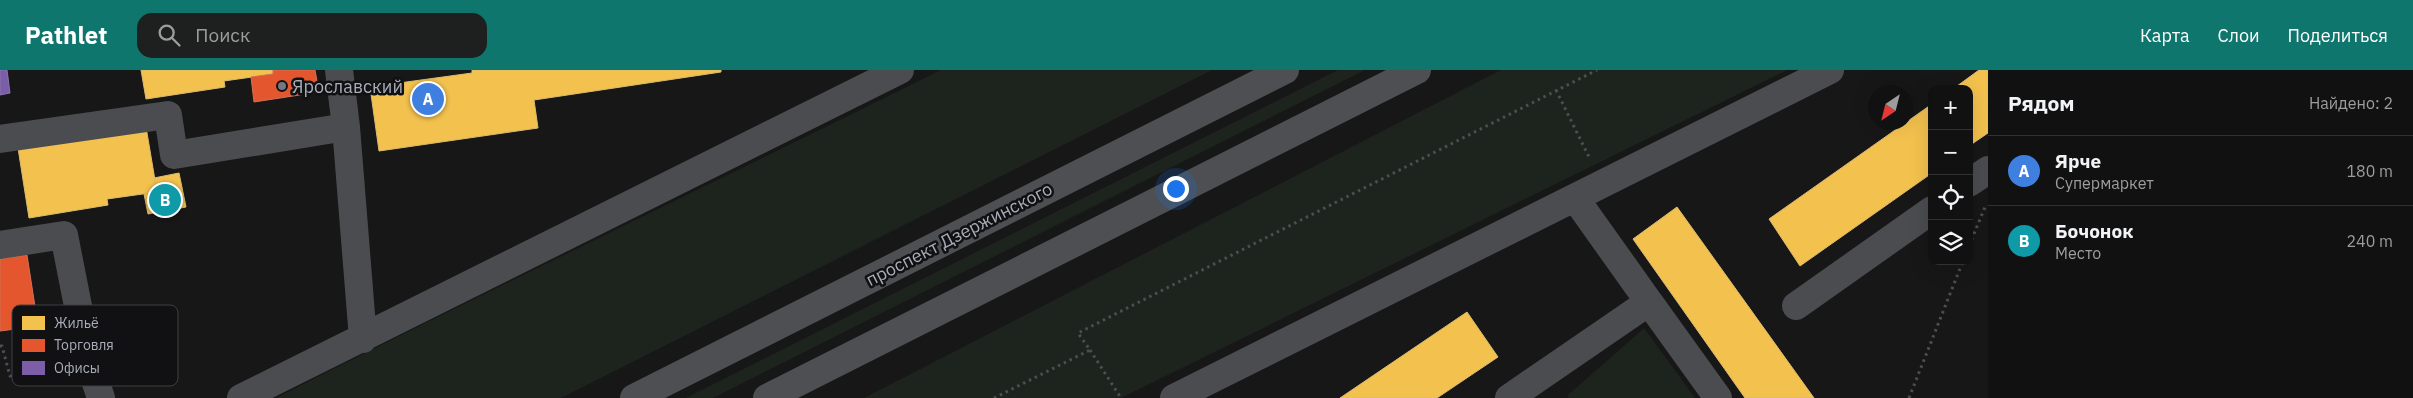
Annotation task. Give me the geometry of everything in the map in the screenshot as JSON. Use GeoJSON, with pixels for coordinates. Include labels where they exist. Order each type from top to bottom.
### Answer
{"type":"FeatureCollection","features":[{"type":"Feature","properties":{"kind":"main road","name":"проспект Дзержинского"},"geometry":{"type":"LineString","coordinates":[[634,398],[1285,70]]}},
{"type":"Feature","properties":{"kind":"main road"},"geometry":{"type":"LineString","coordinates":[[768,398],[1417,70]]}},
{"type":"Feature","properties":{"kind":"street"},"geometry":{"type":"LineString","coordinates":[[339,70],[346,127],[363,339]]}},
{"type":"Feature","properties":{"kind":"street"},"geometry":{"type":"LineString","coordinates":[[241,398],[363,339],[900,70]]}},
{"type":"Feature","properties":{"kind":"street"},"geometry":{"type":"LineString","coordinates":[[1174,398],[1830,70]]}},
{"type":"Feature","properties":{"kind":"street"},"geometry":{"type":"LineString","coordinates":[[0,139],[168,115],[174,155],[346,127]]}},
{"type":"Feature","properties":{"kind":"street"},"geometry":{"type":"LineString","coordinates":[[1973,181],[1988,170]]}},
{"type":"Feature","properties":{"kind":"street"},"geometry":{"type":"LineString","coordinates":[[1575,198],[1718,398]]}},
{"type":"Feature","properties":{"kind":"street"},"geometry":{"type":"LineString","coordinates":[[1796,306],[1928,213]]}},
{"type":"Feature","properties":{"kind":"street"},"geometry":{"type":"LineString","coordinates":[[0,245],[64,235],[78,305]]}},
{"type":"Feature","properties":{"kind":"street"},"geometry":{"type":"LineString","coordinates":[[1509,398],[1650,302]]}},
{"type":"Feature","properties":{"kind":"street"},"geometry":{"type":"LineString","coordinates":[[97,386],[101,398]]}},
{"type":"Feature","properties":{"kind":"path"},"geometry":{"type":"LineString","coordinates":[[1121,398],[1078,333],[1597,70]]}},
{"type":"Feature","properties":{"kind":"path"},"geometry":{"type":"LineString","coordinates":[[1556,90],[1602,184]]}},
{"type":"Feature","properties":{"kind":"path"},"geometry":{"type":"LineString","coordinates":[[1973,236],[1988,199]]}},
{"type":"Feature","properties":{"kind":"path"},"geometry":{"type":"LineString","coordinates":[[1909,398],[1961,265]]}},
{"type":"Feature","properties":{"kind":"path"},"geometry":{"type":"LineString","coordinates":[[0,346],[10,376],[12,376]]}},
{"type":"Feature","properties":{"kind":"path"},"geometry":{"type":"LineString","coordinates":[[994,398],[1090,350]]}},
{"type":"Feature","properties":{"kind":"shaded area"},"geometry":{"type":"Polygon","coordinates":[[[941,70],[1212,70],[561,398],[276,398],[442,315],[941,70]]]}},
{"type":"Feature","properties":{"kind":"shaded area"},"geometry":{"type":"Polygon","coordinates":[[[1338,70],[1365,70],[713,398],[686,398],[1338,70]]]}},
{"type":"Feature","properties":{"kind":"shaded area"},"geometry":{"type":"Polygon","coordinates":[[[1501,70],[1787,70],[1121,398],[864,398],[1501,70]]]}},
{"type":"Feature","properties":{"kind":"shaded area"},"geometry":{"type":"Polygon","coordinates":[[[1644,328],[1695,398],[1569,398],[1567,396],[1644,328]]]}},
{"type":"Feature","properties":{"kind":"building: Жильё"},"geometry":{"type":"Polygon","coordinates":[[[141,70],[273,70],[273,74],[224,81],[225,87],[146,99],[141,70]]]}},
{"type":"Feature","properties":{"kind":"building: Жильё"},"geometry":{"type":"Polygon","coordinates":[[[472,70],[721,70],[721,72],[534,100],[538,128],[379,151],[370,87],[472,73],[472,70]]]}},
{"type":"Feature","properties":{"kind":"building: Жильё"},"geometry":{"type":"Polygon","coordinates":[[[1979,70],[1988,70],[1988,133],[1973,143],[1973,85],[1958,85],[1979,70]]]}},
{"type":"Feature","properties":{"kind":"building: Жильё"},"geometry":{"type":"Polygon","coordinates":[[[1928,107],[1928,176],[1800,266],[1769,219],[1895,130],[1913,130],[1913,117],[1928,107]]]}},
{"type":"Feature","properties":{"kind":"building: Жильё"},"geometry":{"type":"Polygon","coordinates":[[[145,121],[157,192],[107,199],[108,205],[29,218],[18,148],[145,121]]]}},
{"type":"Feature","properties":{"kind":"building: Жильё"},"geometry":{"type":"Polygon","coordinates":[[[179,173],[186,207],[148,214],[144,194],[157,192],[154,178],[179,173]]]}},
{"type":"Feature","properties":{"kind":"building: Жильё"},"geometry":{"type":"Polygon","coordinates":[[[1677,207],[1814,398],[1745,398],[1633,239],[1677,207]]]}},
{"type":"Feature","properties":{"kind":"building: Жильё"},"geometry":{"type":"Polygon","coordinates":[[[1467,312],[1498,357],[1437,398],[1340,398],[1467,312]]]}},
{"type":"Feature","properties":{"kind":"building: Торговля"},"geometry":{"type":"Polygon","coordinates":[[[273,70],[315,70],[319,92],[254,102],[251,77],[273,74],[273,70]]]}},
{"type":"Feature","properties":{"kind":"building: Торговля"},"geometry":{"type":"Polygon","coordinates":[[[27,255],[35,305],[12,305],[12,329],[0,331],[0,259],[27,255]]]}},
{"type":"Feature","properties":{"kind":"building: Офисы"},"geometry":{"type":"Polygon","coordinates":[[[0,70],[7,70],[10,93],[0,95],[0,70]]]}},
{"type":"Feature","properties":{"kind":"place","name":"Ярославский"},"geometry":{"type":"Point","coordinates":[282,86]}},
{"type":"Feature","properties":{"kind":"place","name":"Ярче"},"geometry":{"type":"Point","coordinates":[428,99]}},
{"type":"Feature","properties":{"kind":"place","name":"Бочонок"},"geometry":{"type":"Point","coordinates":[165,200]}}]}
